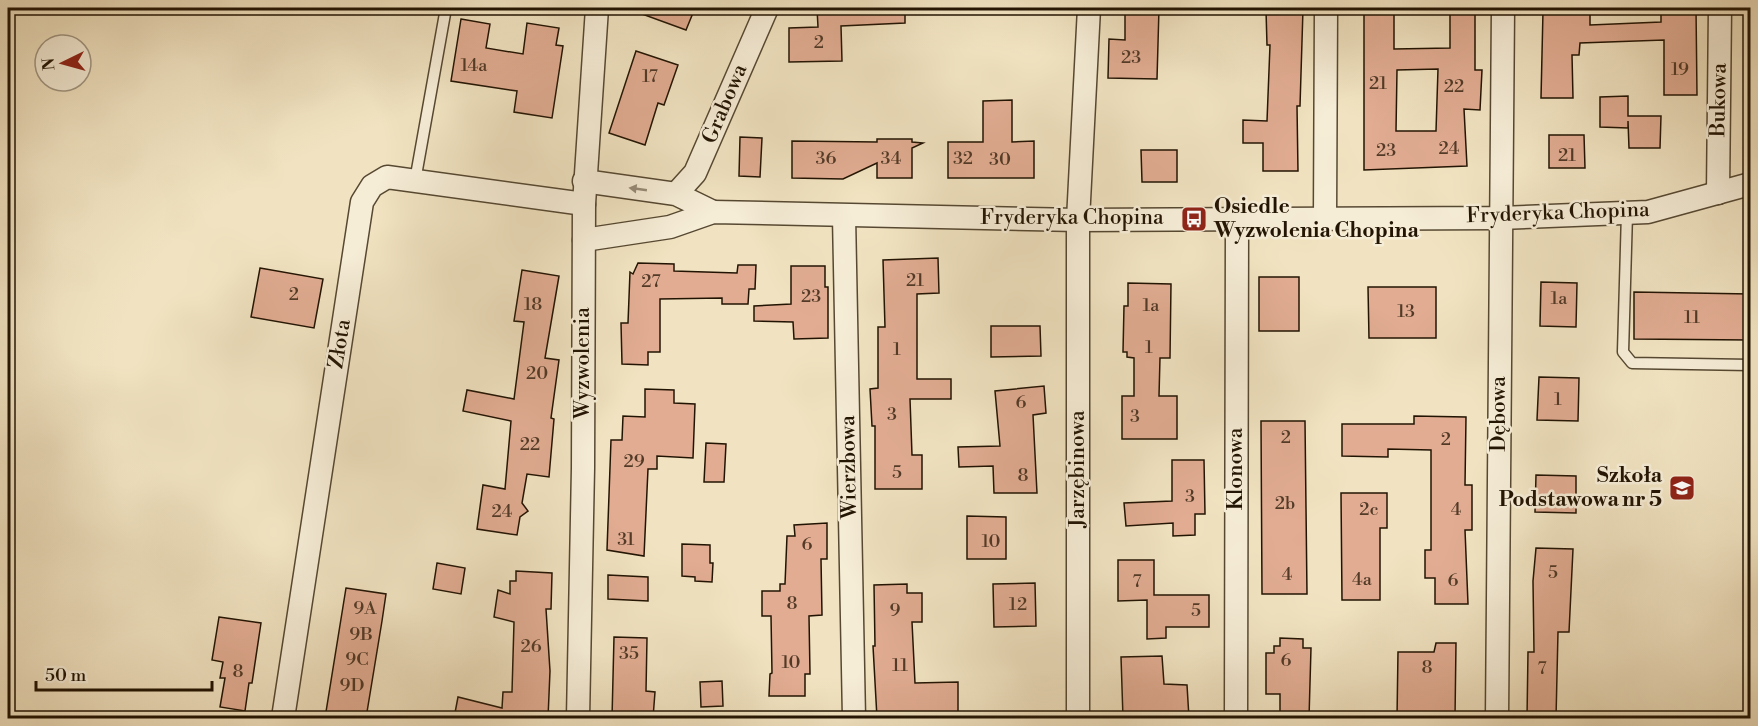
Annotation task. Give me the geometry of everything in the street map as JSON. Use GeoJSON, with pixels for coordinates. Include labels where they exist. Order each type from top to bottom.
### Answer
{"type":"FeatureCollection","features":[{"type":"Feature","properties":{"kind":"street","name":"Wyzwolenia"},"geometry":{"type":"LineString","coordinates":[[578,718],[583,468],[584,181],[597,8]]}},
{"type":"Feature","properties":{"kind":"street","name":"Grabowa"},"geometry":{"type":"LineString","coordinates":[[676,194],[695,173],[766,8]]}},
{"type":"Feature","properties":{"kind":"street","name":"Jarzębinowa"},"geometry":{"type":"LineString","coordinates":[[1078,718],[1078,220],[1089,8]]}},
{"type":"Feature","properties":{"kind":"street"},"geometry":{"type":"LineString","coordinates":[[1325,218],[1326,8]]}},
{"type":"Feature","properties":{"kind":"street","name":"Dębowa"},"geometry":{"type":"LineString","coordinates":[[1497,718],[1503,8]]}},
{"type":"Feature","properties":{"kind":"street","name":"Bukowa"},"geometry":{"type":"LineString","coordinates":[[1718,193],[1720,8]]}},
{"type":"Feature","properties":{"kind":"street","name":"Złota"},"geometry":{"type":"LineString","coordinates":[[283,718],[362,202],[372,186],[387,177],[584,204]]}},
{"type":"Feature","properties":{"kind":"street","name":"Fryderyka Chopina"},"geometry":{"type":"LineString","coordinates":[[584,181],[676,194],[713,212]]}},
{"type":"Feature","properties":{"kind":"street","name":"Fryderyka Chopina"},"geometry":{"type":"LineString","coordinates":[[584,240],[670,227],[713,212],[1078,220],[1500,218],[1648,212],[1750,184]]}},
{"type":"Feature","properties":{"kind":"street","name":"Wierzbowa"},"geometry":{"type":"LineString","coordinates":[[844,216],[854,718]]}},
{"type":"Feature","properties":{"kind":"street","name":"Klonowa"},"geometry":{"type":"LineString","coordinates":[[1236,718],[1237,219]]}},
{"type":"Feature","properties":{"kind":"lane"},"geometry":{"type":"LineString","coordinates":[[415,181],[446,8]]}},
{"type":"Feature","properties":{"kind":"lane"},"geometry":{"type":"LineString","coordinates":[[1627,213],[1623,352],[1632,363],[1750,365]]}},
{"type":"Feature","properties":{"kind":"building"},"geometry":{"type":"Polygon","coordinates":[[[631,8],[695,8],[686,30],[631,10],[631,8]]]}},
{"type":"Feature","properties":{"kind":"building"},"geometry":{"type":"Polygon","coordinates":[[[817,8],[905,8],[905,23],[841,26],[842,61],[789,62],[789,28],[818,27],[817,8]]]}},
{"type":"Feature","properties":{"kind":"building"},"geometry":{"type":"Polygon","coordinates":[[[1125,8],[1159,8],[1157,79],[1108,78],[1109,39],[1125,40],[1125,8]]]}},
{"type":"Feature","properties":{"kind":"building"},"geometry":{"type":"Polygon","coordinates":[[[1364,8],[1394,8],[1394,49],[1450,48],[1450,9],[1475,9],[1475,70],[1482,70],[1480,110],[1464,109],[1467,166],[1364,170],[1364,8]],[[1438,69],[1397,70],[1396,131],[1436,131],[1438,69]]]}},
{"type":"Feature","properties":{"kind":"building"},"geometry":{"type":"Polygon","coordinates":[[[1661,8],[1696,8],[1697,95],[1664,95],[1664,40],[1580,43],[1579,55],[1572,55],[1573,98],[1541,98],[1543,11],[1590,11],[1590,25],[1661,22],[1661,8]]]}},
{"type":"Feature","properties":{"kind":"building"},"geometry":{"type":"Polygon","coordinates":[[[1303,9],[1300,106],[1297,106],[1298,171],[1263,171],[1263,143],[1243,143],[1243,120],[1267,121],[1270,45],[1267,45],[1266,10],[1303,9]]]}},
{"type":"Feature","properties":{"kind":"building"},"geometry":{"type":"Polygon","coordinates":[[[461,19],[490,24],[486,48],[523,54],[527,23],[559,28],[556,45],[563,46],[552,118],[514,112],[517,91],[451,81],[461,19]]]}},
{"type":"Feature","properties":{"kind":"building"},"geometry":{"type":"Polygon","coordinates":[[[636,51],[678,65],[664,105],[658,103],[645,145],[609,133],[636,51]]]}},
{"type":"Feature","properties":{"kind":"building"},"geometry":{"type":"Polygon","coordinates":[[[1628,96],[1628,116],[1661,116],[1660,148],[1629,148],[1628,121],[1628,128],[1600,127],[1600,97],[1628,96]]]}},
{"type":"Feature","properties":{"kind":"building"},"geometry":{"type":"Polygon","coordinates":[[[1012,100],[1012,142],[1034,141],[1034,178],[948,178],[948,142],[983,142],[983,101],[1012,100]]]}},
{"type":"Feature","properties":{"kind":"building"},"geometry":{"type":"Polygon","coordinates":[[[1549,135],[1584,135],[1585,168],[1549,168],[1549,135]]]}},
{"type":"Feature","properties":{"kind":"building"},"geometry":{"type":"Polygon","coordinates":[[[740,137],[762,138],[760,177],[739,176],[740,137]]]}},
{"type":"Feature","properties":{"kind":"building"},"geometry":{"type":"Polygon","coordinates":[[[877,139],[912,139],[912,142],[923,143],[912,148],[912,178],[877,178],[877,163],[843,179],[792,178],[792,141],[877,142],[877,139]]]}},
{"type":"Feature","properties":{"kind":"building"},"geometry":{"type":"Polygon","coordinates":[[[1141,150],[1177,150],[1177,182],[1142,182],[1141,150]]]}},
{"type":"Feature","properties":{"kind":"building"},"geometry":{"type":"Polygon","coordinates":[[[938,258],[939,293],[917,294],[917,379],[951,379],[951,399],[910,399],[912,455],[922,455],[922,489],[875,489],[875,426],[872,426],[870,389],[878,388],[878,327],[885,327],[883,260],[938,258]]]}},
{"type":"Feature","properties":{"kind":"building"},"geometry":{"type":"Polygon","coordinates":[[[638,263],[674,264],[674,271],[737,273],[738,265],[756,265],[755,289],[749,289],[748,304],[722,304],[722,298],[660,299],[660,352],[648,352],[648,365],[622,364],[621,323],[628,323],[630,272],[633,274],[638,263]]]}},
{"type":"Feature","properties":{"kind":"building"},"geometry":{"type":"Polygon","coordinates":[[[791,266],[825,266],[825,287],[828,287],[828,338],[794,339],[793,322],[754,321],[754,306],[791,304],[791,266]]]}},
{"type":"Feature","properties":{"kind":"building"},"geometry":{"type":"Polygon","coordinates":[[[260,268],[323,279],[314,328],[251,317],[260,268]]]}},
{"type":"Feature","properties":{"kind":"building"},"geometry":{"type":"Polygon","coordinates":[[[522,270],[559,276],[545,358],[559,360],[551,418],[554,419],[549,477],[527,474],[522,503],[528,511],[520,517],[517,535],[477,529],[483,485],[505,489],[511,421],[463,411],[467,390],[514,399],[524,322],[514,321],[522,270]]]}},
{"type":"Feature","properties":{"kind":"building"},"geometry":{"type":"Polygon","coordinates":[[[1259,277],[1299,277],[1299,331],[1259,331],[1259,277]]]}},
{"type":"Feature","properties":{"kind":"building"},"geometry":{"type":"Polygon","coordinates":[[[1541,282],[1577,283],[1576,327],[1540,326],[1541,282]]]}},
{"type":"Feature","properties":{"kind":"building"},"geometry":{"type":"Polygon","coordinates":[[[1128,283],[1171,284],[1170,358],[1160,358],[1159,396],[1177,396],[1177,439],[1122,439],[1122,396],[1134,396],[1134,358],[1127,357],[1127,352],[1123,352],[1124,306],[1128,306],[1128,283]]]}},
{"type":"Feature","properties":{"kind":"building"},"geometry":{"type":"Polygon","coordinates":[[[1368,287],[1436,287],[1436,338],[1369,338],[1368,287]]]}},
{"type":"Feature","properties":{"kind":"building"},"geometry":{"type":"Polygon","coordinates":[[[1634,292],[1750,294],[1750,340],[1634,339],[1634,292]]]}},
{"type":"Feature","properties":{"kind":"building"},"geometry":{"type":"Polygon","coordinates":[[[991,326],[1040,326],[1041,356],[991,357],[991,326]]]}},
{"type":"Feature","properties":{"kind":"building"},"geometry":{"type":"Polygon","coordinates":[[[1539,377],[1579,378],[1578,421],[1537,420],[1539,377]]]}},
{"type":"Feature","properties":{"kind":"building"},"geometry":{"type":"Polygon","coordinates":[[[1044,386],[1046,413],[1033,415],[1037,493],[994,493],[993,466],[959,467],[958,447],[1000,446],[995,391],[1044,386]]]}},
{"type":"Feature","properties":{"kind":"building"},"geometry":{"type":"Polygon","coordinates":[[[645,389],[674,390],[674,403],[695,404],[693,458],[657,456],[657,469],[648,469],[644,556],[607,550],[611,440],[622,440],[623,416],[645,417],[645,389]]]}},
{"type":"Feature","properties":{"kind":"building"},"geometry":{"type":"Polygon","coordinates":[[[1414,416],[1466,417],[1465,485],[1472,485],[1472,530],[1465,530],[1468,604],[1435,604],[1435,578],[1425,578],[1425,550],[1431,550],[1431,450],[1388,449],[1388,457],[1342,456],[1342,424],[1414,424],[1414,416]]]}},
{"type":"Feature","properties":{"kind":"building"},"geometry":{"type":"Polygon","coordinates":[[[1261,421],[1305,421],[1307,594],[1262,594],[1261,421]]]}},
{"type":"Feature","properties":{"kind":"building"},"geometry":{"type":"Polygon","coordinates":[[[706,443],[726,444],[724,482],[704,482],[706,443]]]}},
{"type":"Feature","properties":{"kind":"building"},"geometry":{"type":"Polygon","coordinates":[[[1172,460],[1204,460],[1205,514],[1195,514],[1195,535],[1173,536],[1173,523],[1126,526],[1124,503],[1172,501],[1172,460]]]}},
{"type":"Feature","properties":{"kind":"building"},"geometry":{"type":"Polygon","coordinates":[[[1536,475],[1576,476],[1576,513],[1535,512],[1536,475]]]}},
{"type":"Feature","properties":{"kind":"building"},"geometry":{"type":"Polygon","coordinates":[[[1341,493],[1387,493],[1387,528],[1380,528],[1380,600],[1342,600],[1341,493]]]}},
{"type":"Feature","properties":{"kind":"building"},"geometry":{"type":"Polygon","coordinates":[[[967,516],[1006,517],[1006,559],[967,559],[967,516]]]}},
{"type":"Feature","properties":{"kind":"building"},"geometry":{"type":"Polygon","coordinates":[[[827,523],[827,559],[821,559],[822,615],[809,616],[810,674],[805,674],[805,696],[769,696],[770,674],[772,673],[771,616],[762,616],[762,591],[780,591],[780,584],[785,584],[787,536],[795,536],[794,525],[827,523]]]}},
{"type":"Feature","properties":{"kind":"building"},"geometry":{"type":"Polygon","coordinates":[[[682,544],[710,545],[710,563],[713,563],[712,582],[695,581],[695,577],[682,576],[682,544]]]}},
{"type":"Feature","properties":{"kind":"building"},"geometry":{"type":"Polygon","coordinates":[[[1536,548],[1573,549],[1569,632],[1558,632],[1556,718],[1527,718],[1528,652],[1534,652],[1533,581],[1536,548]]]}},
{"type":"Feature","properties":{"kind":"building"},"geometry":{"type":"Polygon","coordinates":[[[1118,560],[1154,560],[1154,595],[1209,595],[1209,627],[1166,627],[1166,638],[1147,639],[1147,600],[1118,601],[1118,560]]]}},
{"type":"Feature","properties":{"kind":"building"},"geometry":{"type":"Polygon","coordinates":[[[437,563],[465,568],[461,594],[433,589],[437,563]]]}},
{"type":"Feature","properties":{"kind":"building"},"geometry":{"type":"Polygon","coordinates":[[[516,571],[552,573],[551,609],[546,609],[550,671],[548,718],[454,718],[458,697],[502,708],[503,692],[512,692],[514,622],[494,617],[498,590],[510,594],[510,581],[516,581],[516,571]]]}},
{"type":"Feature","properties":{"kind":"building"},"geometry":{"type":"Polygon","coordinates":[[[608,575],[648,577],[648,601],[608,599],[608,575]]]}},
{"type":"Feature","properties":{"kind":"building"},"geometry":{"type":"Polygon","coordinates":[[[1035,583],[1036,626],[994,627],[993,584],[1035,583]]]}},
{"type":"Feature","properties":{"kind":"building"},"geometry":{"type":"Polygon","coordinates":[[[907,584],[907,593],[922,593],[922,622],[912,622],[915,683],[958,682],[958,713],[911,713],[911,718],[877,718],[873,646],[875,646],[874,585],[907,584]]]}},
{"type":"Feature","properties":{"kind":"building"},"geometry":{"type":"Polygon","coordinates":[[[346,588],[386,594],[382,621],[366,718],[325,718],[346,588]]]}},
{"type":"Feature","properties":{"kind":"building"},"geometry":{"type":"Polygon","coordinates":[[[219,617],[261,623],[252,683],[249,683],[245,711],[220,707],[225,678],[220,678],[223,662],[212,660],[219,617]]]}},
{"type":"Feature","properties":{"kind":"building"},"geometry":{"type":"Polygon","coordinates":[[[614,637],[647,638],[646,691],[655,692],[653,718],[612,718],[614,637]]]}},
{"type":"Feature","properties":{"kind":"building"},"geometry":{"type":"Polygon","coordinates":[[[1280,638],[1303,639],[1303,648],[1311,648],[1309,718],[1280,718],[1280,694],[1266,694],[1266,653],[1274,653],[1274,646],[1280,646],[1280,638]]]}},
{"type":"Feature","properties":{"kind":"building"},"geometry":{"type":"Polygon","coordinates":[[[1436,643],[1456,643],[1455,718],[1397,718],[1398,652],[1434,652],[1436,643]]]}},
{"type":"Feature","properties":{"kind":"building"},"geometry":{"type":"Polygon","coordinates":[[[1162,656],[1164,684],[1187,685],[1189,718],[1123,718],[1121,657],[1162,656]]]}},
{"type":"Feature","properties":{"kind":"building"},"geometry":{"type":"Polygon","coordinates":[[[722,681],[723,706],[701,707],[700,682],[722,681]]]}},
{"type":"Feature","properties":{"kind":"place","name":"Osiedle Wyzwolenia Chopina"},"geometry":{"type":"Point","coordinates":[1194,219]}},
{"type":"Feature","properties":{"kind":"place","name":"Szkoła Podstawowa nr 5"},"geometry":{"type":"Point","coordinates":[1682,488]}}]}
